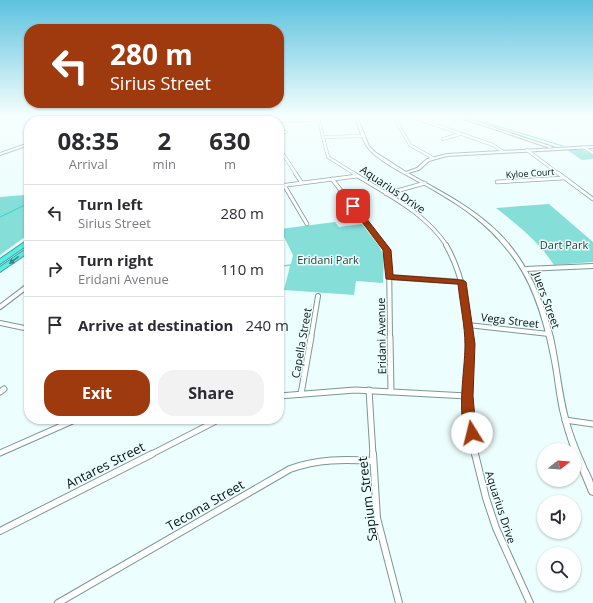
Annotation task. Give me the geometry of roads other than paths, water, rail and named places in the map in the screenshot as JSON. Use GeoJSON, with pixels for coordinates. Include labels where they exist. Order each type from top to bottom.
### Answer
{"type":"FeatureCollection","features":[{"type":"Feature","properties":{"kind":"highway"},"geometry":{"type":"LineString","coordinates":[[0,262],[24,245]]}},
{"type":"Feature","properties":{"kind":"highway"},"geometry":{"type":"LineString","coordinates":[[0,270],[24,253]]}},
{"type":"Feature","properties":{"kind":"street","name":"Aquarius Drive"},"geometry":{"type":"LineString","coordinates":[[324,145],[328,157],[415,213],[437,234],[452,255],[458,268],[462,282],[470,344],[468,396],[469,419],[475,447],[493,518],[502,543],[530,603]]}},
{"type":"Feature","properties":{"kind":"street","name":"Juers Street"},"geometry":{"type":"LineString","coordinates":[[368,145],[374,153],[459,202],[482,220],[506,243],[525,269],[540,303],[555,356],[565,420],[593,492]]}},
{"type":"Feature","properties":{"kind":"street"},"geometry":{"type":"LineString","coordinates":[[410,145],[433,158]]}},
{"type":"Feature","properties":{"kind":"street"},"geometry":{"type":"LineString","coordinates":[[493,145],[502,151]]}},
{"type":"Feature","properties":{"kind":"street"},"geometry":{"type":"LineString","coordinates":[[541,145],[549,148]]}},
{"type":"Feature","properties":{"kind":"street"},"geometry":{"type":"LineString","coordinates":[[0,154],[24,146]]}},
{"type":"Feature","properties":{"kind":"street"},"geometry":{"type":"LineString","coordinates":[[583,147],[593,153]]}},
{"type":"Feature","properties":{"kind":"street"},"geometry":{"type":"LineString","coordinates":[[407,172],[417,169],[433,158],[461,154],[549,148],[593,147]]}},
{"type":"Feature","properties":{"kind":"street"},"geometry":{"type":"LineString","coordinates":[[527,150],[593,199]]}},
{"type":"Feature","properties":{"kind":"street"},"geometry":{"type":"LineString","coordinates":[[284,156],[302,183]]}},
{"type":"Feature","properties":{"kind":"street"},"geometry":{"type":"LineString","coordinates":[[307,224],[284,185],[357,176]]}},
{"type":"Feature","properties":{"kind":"street","name":"Kyloe Court"},"geometry":{"type":"LineString","coordinates":[[497,182],[564,178]]}},
{"type":"Feature","properties":{"kind":"street","name":"Eridani Avenue"},"geometry":{"type":"LineString","coordinates":[[332,179],[387,250],[389,277],[391,392]]}},
{"type":"Feature","properties":{"kind":"street"},"geometry":{"type":"LineString","coordinates":[[386,194],[425,183]]}},
{"type":"Feature","properties":{"kind":"street"},"geometry":{"type":"LineString","coordinates":[[525,269],[593,266]]}},
{"type":"Feature","properties":{"kind":"street"},"geometry":{"type":"LineString","coordinates":[[389,277],[462,282]]}},
{"type":"Feature","properties":{"kind":"street"},"geometry":{"type":"LineString","coordinates":[[0,307],[24,289]]}},
{"type":"Feature","properties":{"kind":"street","name":"Capella Street"},"geometry":{"type":"LineString","coordinates":[[301,394],[318,296]]}},
{"type":"Feature","properties":{"kind":"street"},"geometry":{"type":"LineString","coordinates":[[0,323],[24,329]]}},
{"type":"Feature","properties":{"kind":"street","name":"Vega Street"},"geometry":{"type":"LineString","coordinates":[[468,325],[549,334]]}},
{"type":"Feature","properties":{"kind":"street"},"geometry":{"type":"LineString","coordinates":[[284,396],[369,390],[468,396]]}},
{"type":"Feature","properties":{"kind":"street","name":"Sapium Street"},"geometry":{"type":"LineString","coordinates":[[369,390],[379,531],[399,603]]}},
{"type":"Feature","properties":{"kind":"street"},"geometry":{"type":"LineString","coordinates":[[565,420],[593,424]]}},
{"type":"Feature","properties":{"kind":"street"},"geometry":{"type":"LineString","coordinates":[[0,453],[66,424]]}},
{"type":"Feature","properties":{"kind":"street","name":"Antares Street"},"geometry":{"type":"LineString","coordinates":[[0,531],[210,424]]}},
{"type":"Feature","properties":{"kind":"street","name":"Tecoma Street"},"geometry":{"type":"LineString","coordinates":[[58,603],[290,469],[322,459],[373,461]]}},
{"type":"Feature","properties":{"kind":"waterway"},"geometry":{"type":"LineString","coordinates":[[0,217],[24,205]]}},
{"type":"Feature","properties":{"kind":"park label","name":"Dart Park"},"geometry":{"type":"Point","coordinates":[564,244]}},
{"type":"Feature","properties":{"kind":"park label","name":"Eridani Park"},"geometry":{"type":"Point","coordinates":[328,259]}}]}
